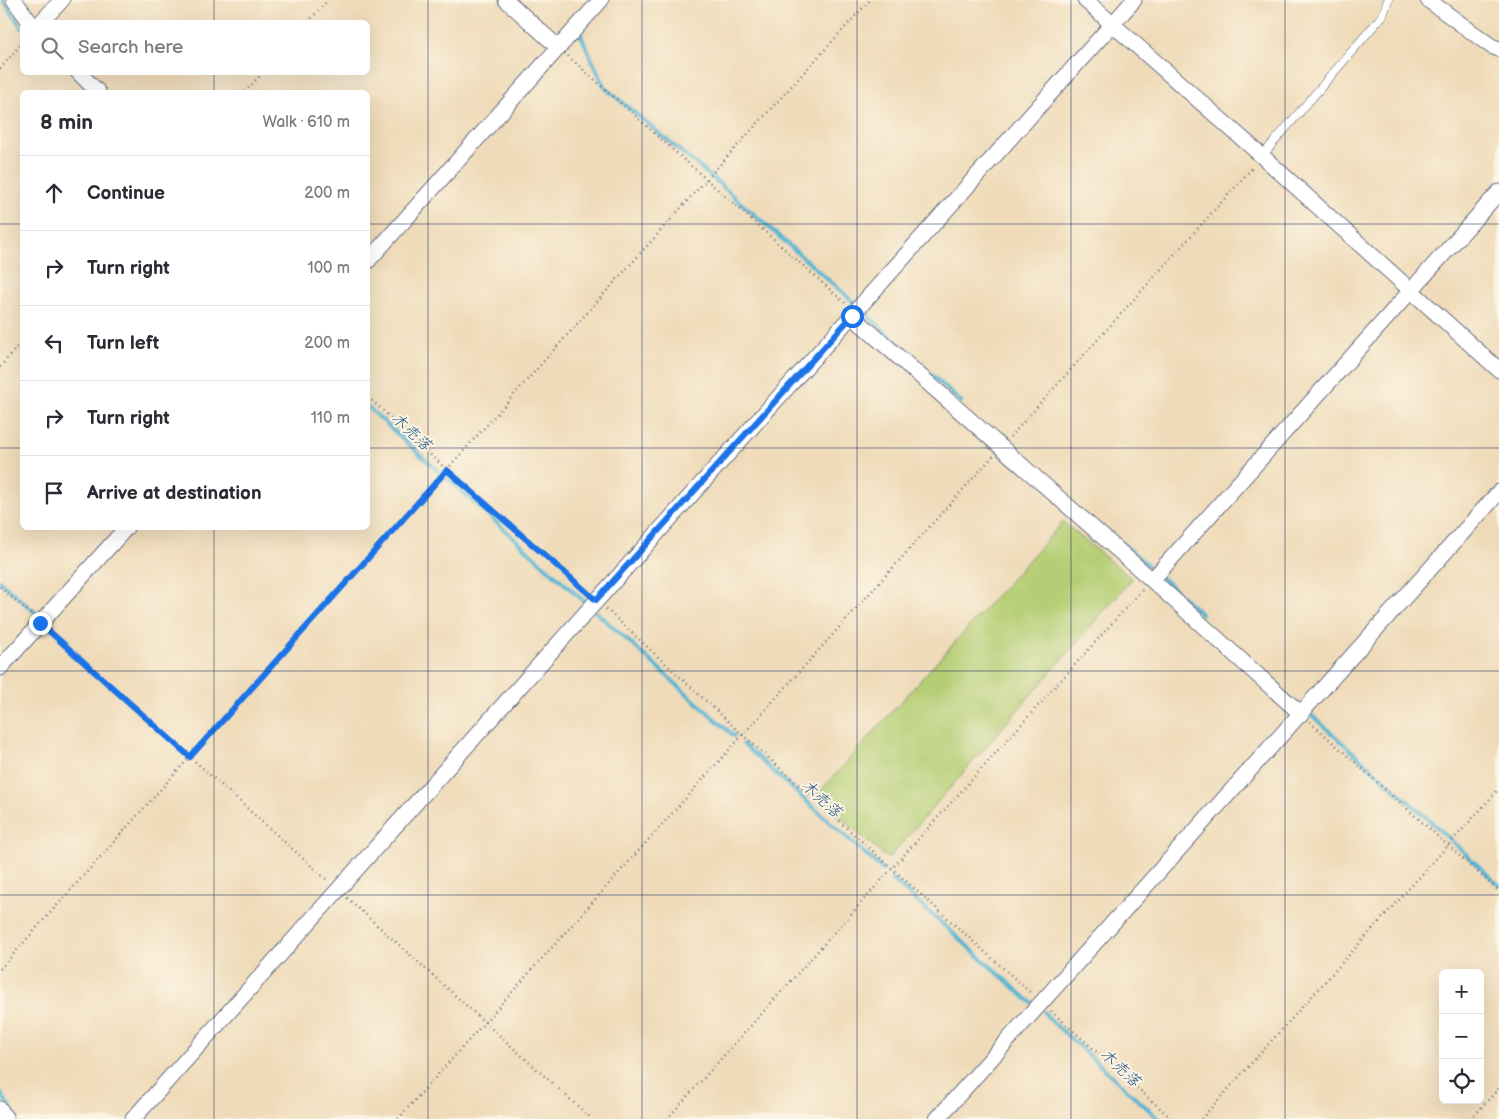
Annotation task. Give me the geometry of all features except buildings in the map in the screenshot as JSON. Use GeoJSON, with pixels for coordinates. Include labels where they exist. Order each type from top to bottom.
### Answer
{"type":"FeatureCollection","features":[{"type":"Feature","properties":{"kind":"street"},"geometry":{"type":"LineString","coordinates":[[14,0],[29,20]]}},
{"type":"Feature","properties":{"kind":"street"},"geometry":{"type":"LineString","coordinates":[[43,20],[62,0]]}},
{"type":"Feature","properties":{"kind":"street"},"geometry":{"type":"LineString","coordinates":[[506,0],[559,48]]}},
{"type":"Feature","properties":{"kind":"street"},"geometry":{"type":"LineString","coordinates":[[370,259],[601,0]]}},
{"type":"Feature","properties":{"kind":"street"},"geometry":{"type":"LineString","coordinates":[[1085,0],[1262,156],[1499,370]]}},
{"type":"Feature","properties":{"kind":"street"},"geometry":{"type":"LineString","coordinates":[[133,1119],[1134,0]]}},
{"type":"Feature","properties":{"kind":"street"},"geometry":{"type":"LineString","coordinates":[[1428,0],[1499,50]]}},
{"type":"Feature","properties":{"kind":"street"},"geometry":{"type":"LineString","coordinates":[[81,75],[96,90]]}},
{"type":"Feature","properties":{"kind":"street"},"geometry":{"type":"LineString","coordinates":[[1152,580],[1499,192]]}},
{"type":"Feature","properties":{"kind":"street"},"geometry":{"type":"LineString","coordinates":[[854,314],[1301,714]]}},
{"type":"Feature","properties":{"kind":"street"},"geometry":{"type":"LineString","coordinates":[[938,1119],[1499,492]]}},
{"type":"Feature","properties":{"kind":"street"},"geometry":{"type":"LineString","coordinates":[[0,668],[124,530]]}},
{"type":"Feature","properties":{"kind":"street"},"geometry":{"type":"LineString","coordinates":[[0,1109],[6,1119]]}},
{"type":"Feature","properties":{"kind":"lane"},"geometry":{"type":"LineString","coordinates":[[1262,156],[1383,15],[1388,0]]}},
{"type":"Feature","properties":{"kind":"path"},"geometry":{"type":"LineString","coordinates":[[310,20],[328,0]]}},
{"type":"Feature","properties":{"kind":"path"},"geometry":{"type":"LineString","coordinates":[[0,969],[706,180],[870,0]]}},
{"type":"Feature","properties":{"kind":"path"},"geometry":{"type":"LineString","coordinates":[[0,68],[20,46]]}},
{"type":"Feature","properties":{"kind":"path"},"geometry":{"type":"LineString","coordinates":[[559,48],[854,314]]}},
{"type":"Feature","properties":{"kind":"path"},"geometry":{"type":"LineString","coordinates":[[247,90],[260,75]]}},
{"type":"Feature","properties":{"kind":"path"},"geometry":{"type":"LineString","coordinates":[[398,1119],[1262,156]]}},
{"type":"Feature","properties":{"kind":"path"},"geometry":{"type":"LineString","coordinates":[[0,367],[20,344]]}},
{"type":"Feature","properties":{"kind":"path"},"geometry":{"type":"LineString","coordinates":[[370,399],[1172,1119]]}},
{"type":"Feature","properties":{"kind":"path"},"geometry":{"type":"LineString","coordinates":[[667,1119],[1152,580]]}},
{"type":"Feature","properties":{"kind":"path"},"geometry":{"type":"LineString","coordinates":[[0,587],[592,1119]]}},
{"type":"Feature","properties":{"kind":"path"},"geometry":{"type":"LineString","coordinates":[[1301,714],[1499,891]]}},
{"type":"Feature","properties":{"kind":"path"},"geometry":{"type":"LineString","coordinates":[[1202,1119],[1499,790]]}},
{"type":"Feature","properties":{"kind":"path"},"geometry":{"type":"LineString","coordinates":[[1471,1119],[1499,1088]]}},
{"type":"Feature","properties":{"kind":"green space"},"geometry":{"type":"Polygon","coordinates":[[[1063,522],[1132,579],[888,859],[816,796],[1063,522]]]}},
{"type":"Feature","properties":{"kind":"waterway"},"geometry":{"type":"LineString","coordinates":[[3,0],[20,25]]}},
{"type":"Feature","properties":{"kind":"waterway"},"geometry":{"type":"LineString","coordinates":[[579,31],[605,88],[715,180],[857,305]]}},
{"type":"Feature","properties":{"kind":"waterway"},"geometry":{"type":"LineString","coordinates":[[862,310],[961,402]]}},
{"type":"Feature","properties":{"kind":"waterway","name":"木売落"},"geometry":{"type":"LineString","coordinates":[[370,409],[439,472]]}},
{"type":"Feature","properties":{"kind":"waterway","name":"木売落"},"geometry":{"type":"LineString","coordinates":[[447,478],[585,602]]}},
{"type":"Feature","properties":{"kind":"waterway"},"geometry":{"type":"LineString","coordinates":[[1121,542],[1155,572]]}},
{"type":"Feature","properties":{"kind":"waterway"},"geometry":{"type":"LineString","coordinates":[[1160,576],[1201,614]]}},
{"type":"Feature","properties":{"kind":"waterway"},"geometry":{"type":"LineString","coordinates":[[0,581],[39,616],[37,619]]}},
{"type":"Feature","properties":{"kind":"waterway","name":"木売落"},"geometry":{"type":"LineString","coordinates":[[596,612],[734,736]]}},
{"type":"Feature","properties":{"kind":"waterway"},"geometry":{"type":"LineString","coordinates":[[1308,712],[1499,885]]}},
{"type":"Feature","properties":{"kind":"waterway","name":"木売落"},"geometry":{"type":"LineString","coordinates":[[743,744],[883,870]]}},
{"type":"Feature","properties":{"kind":"waterway","name":"木売落"},"geometry":{"type":"LineString","coordinates":[[892,879],[1033,1003]]}},
{"type":"Feature","properties":{"kind":"waterway","name":"木売落"},"geometry":{"type":"LineString","coordinates":[[1044,1012],[1048,1018],[1159,1119]]}},
{"type":"Feature","properties":{"kind":"waterway"},"geometry":{"type":"LineString","coordinates":[[0,1092],[17,1119]]}},
{"type":"Feature","properties":{"kind":"route"},"geometry":{"type":"LineString","coordinates":[[40,623],[190,757],[447,470],[596,600],[852,316]]}}]}
